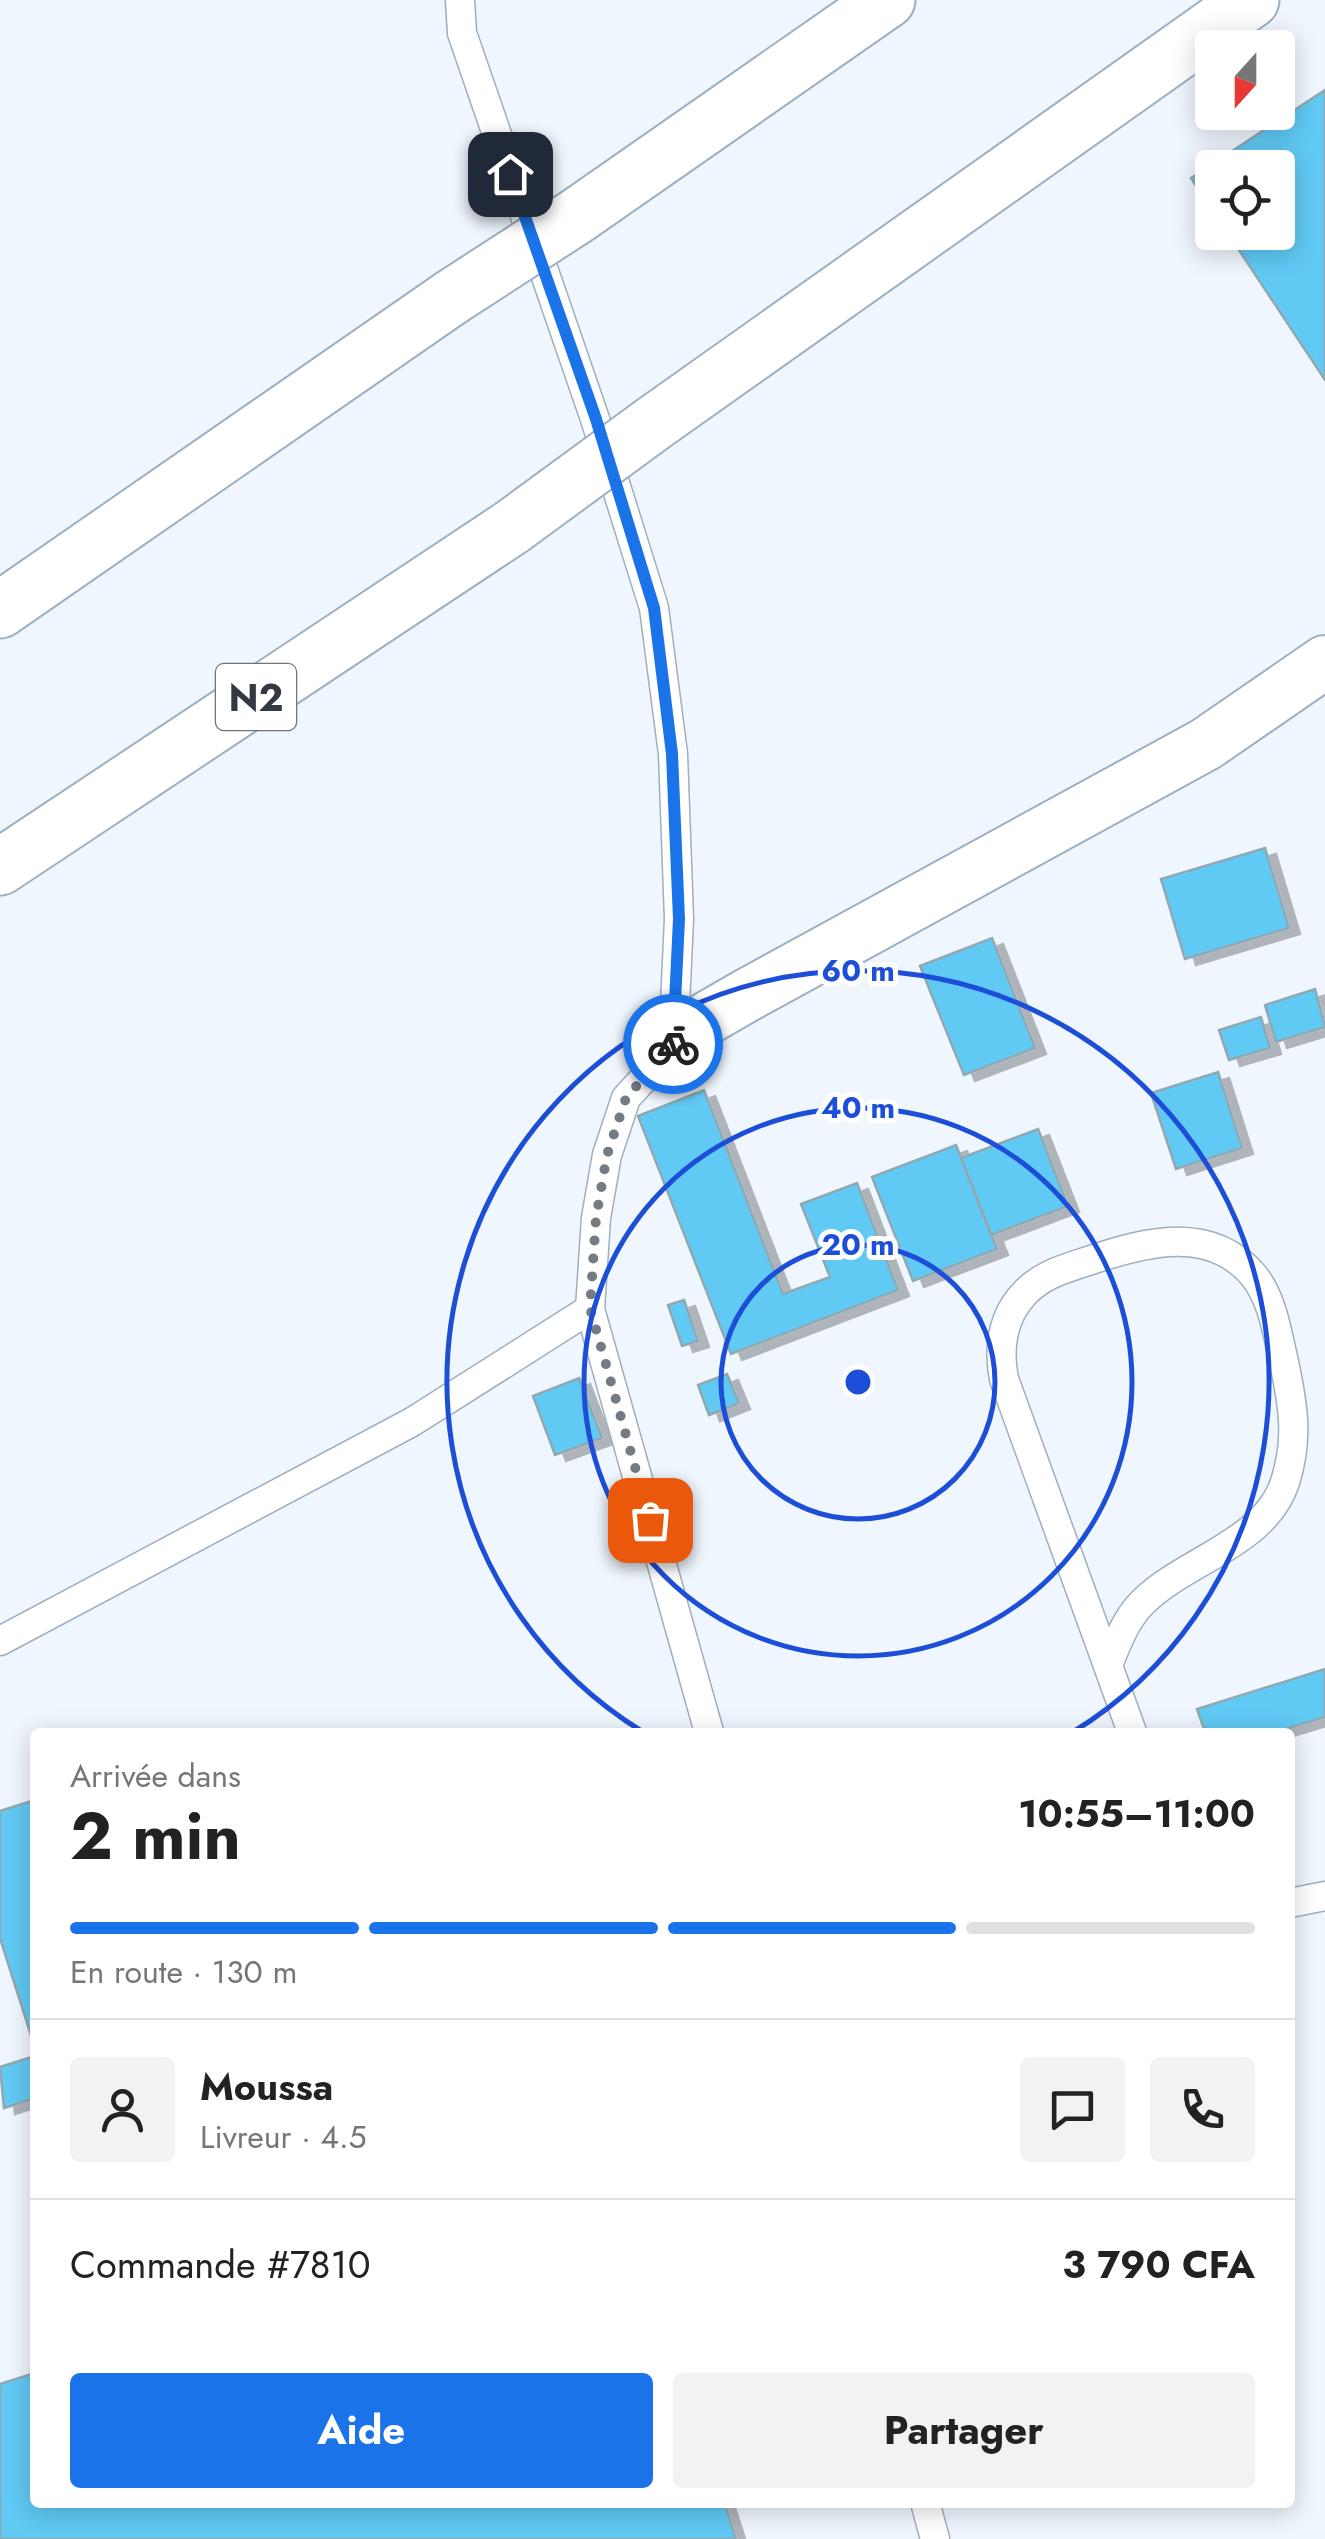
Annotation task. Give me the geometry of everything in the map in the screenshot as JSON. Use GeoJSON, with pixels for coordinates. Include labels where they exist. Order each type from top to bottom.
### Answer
{"type":"FeatureCollection","features":[{"type":"Feature","properties":{"kind":"highway"},"geometry":{"type":"LineString","coordinates":[[0,610],[888,0]]}},
{"type":"Feature","properties":{"kind":"highway","name":"N2"},"geometry":{"type":"LineString","coordinates":[[0,867],[512,527],[1250,0]]}},
{"type":"Feature","properties":{"kind":"street"},"geometry":{"type":"LineString","coordinates":[[673,1047],[709,1018],[749,994],[1206,744],[1325,662]]}},
{"type":"Feature","properties":{"kind":"lane"},"geometry":{"type":"LineString","coordinates":[[460,0],[462,34],[596,419],[654,608],[672,754],[679,919],[673,1047],[626,1098],[607,1155],[596,1218],[590,1308],[708,1728]]}},
{"type":"Feature","properties":{"kind":"lane"},"geometry":{"type":"LineString","coordinates":[[1109,1662],[1138,1606],[1176,1576],[1249,1530],[1273,1506],[1292,1458],[1296,1416],[1268,1300],[1237,1261],[1191,1242],[1163,1240],[1049,1274],[1024,1294],[1000,1343],[1004,1379],[1131,1728]]}},
{"type":"Feature","properties":{"kind":"lane"},"geometry":{"type":"LineString","coordinates":[[0,1640],[412,1422],[590,1308]]}},
{"type":"Feature","properties":{"kind":"lane"},"geometry":{"type":"LineString","coordinates":[[1295,1902],[1325,1896]]}},
{"type":"Feature","properties":{"kind":"lane"},"geometry":{"type":"LineString","coordinates":[[927,2508],[935,2539]]}},
{"type":"Feature","properties":{"kind":"building"},"geometry":{"type":"Polygon","coordinates":[[[1325,90],[1325,380],[1239,250],[1295,250],[1295,150],[1234,150],[1264,130],[1295,130],[1295,110],[1325,90]]]}},
{"type":"Feature","properties":{"kind":"building"},"geometry":{"type":"Polygon","coordinates":[[[1265,848],[1289,928],[1185,959],[1161,879],[1265,848]]]}},
{"type":"Feature","properties":{"kind":"building"},"geometry":{"type":"Polygon","coordinates":[[[992,938],[1035,1048],[964,1075],[920,966],[992,938]]]}},
{"type":"Feature","properties":{"kind":"building"},"geometry":{"type":"Polygon","coordinates":[[[1315,989],[1325,1027],[1276,1042],[1265,1005],[1315,989]]]}},
{"type":"Feature","properties":{"kind":"building"},"geometry":{"type":"Polygon","coordinates":[[[1261,1017],[1270,1048],[1229,1060],[1219,1030],[1261,1017]]]}},
{"type":"Feature","properties":{"kind":"building"},"geometry":{"type":"Polygon","coordinates":[[[1218,1072],[1242,1148],[1176,1169],[1151,1093],[1218,1072]]]}},
{"type":"Feature","properties":{"kind":"building"},"geometry":{"type":"Polygon","coordinates":[[[704,1090],[783,1294],[830,1277],[801,1204],[857,1183],[898,1290],[731,1354],[638,1116],[704,1090]]]}},
{"type":"Feature","properties":{"kind":"building"},"geometry":{"type":"Polygon","coordinates":[[[1038,1129],[1068,1206],[991,1235],[961,1158],[1038,1129]]]}},
{"type":"Feature","properties":{"kind":"building"},"geometry":{"type":"Polygon","coordinates":[[[956,1145],[997,1249],[913,1281],[872,1177],[956,1145]]]}},
{"type":"Feature","properties":{"kind":"building"},"geometry":{"type":"Polygon","coordinates":[[[684,1300],[698,1341],[682,1346],[668,1305],[684,1300]]]}},
{"type":"Feature","properties":{"kind":"building"},"geometry":{"type":"Polygon","coordinates":[[[727,1374],[739,1403],[709,1415],[698,1385],[727,1374]]]}},
{"type":"Feature","properties":{"kind":"building"},"geometry":{"type":"Polygon","coordinates":[[[579,1378],[602,1438],[555,1455],[533,1396],[579,1378]]]}},
{"type":"Feature","properties":{"kind":"building"},"geometry":{"type":"Polygon","coordinates":[[[1325,1669],[1325,1717],[1289,1728],[1204,1728],[1197,1709],[1325,1669]]]}},
{"type":"Feature","properties":{"kind":"building"},"geometry":{"type":"Polygon","coordinates":[[[30,1802],[30,2032],[0,1938],[0,1811],[30,1802]]]}},
{"type":"Feature","properties":{"kind":"building"},"geometry":{"type":"Polygon","coordinates":[[[30,2058],[30,2100],[4,2108],[0,2067],[30,2058]]]}},
{"type":"Feature","properties":{"kind":"building"},"geometry":{"type":"Polygon","coordinates":[[[30,2375],[30,2508],[726,2508],[736,2539],[0,2539],[0,2384],[30,2375]]]}},
{"type":"Feature","properties":{"kind":"way so far"},"geometry":{"type":"LineString","coordinates":[[650,1520],[590,1308],[596,1218],[607,1155],[626,1098],[673,1044]]}},
{"type":"Feature","properties":{"kind":"route"},"geometry":{"type":"LineString","coordinates":[[510,174],[596,419],[654,608],[672,754],[679,919],[673,1044]]}}]}
